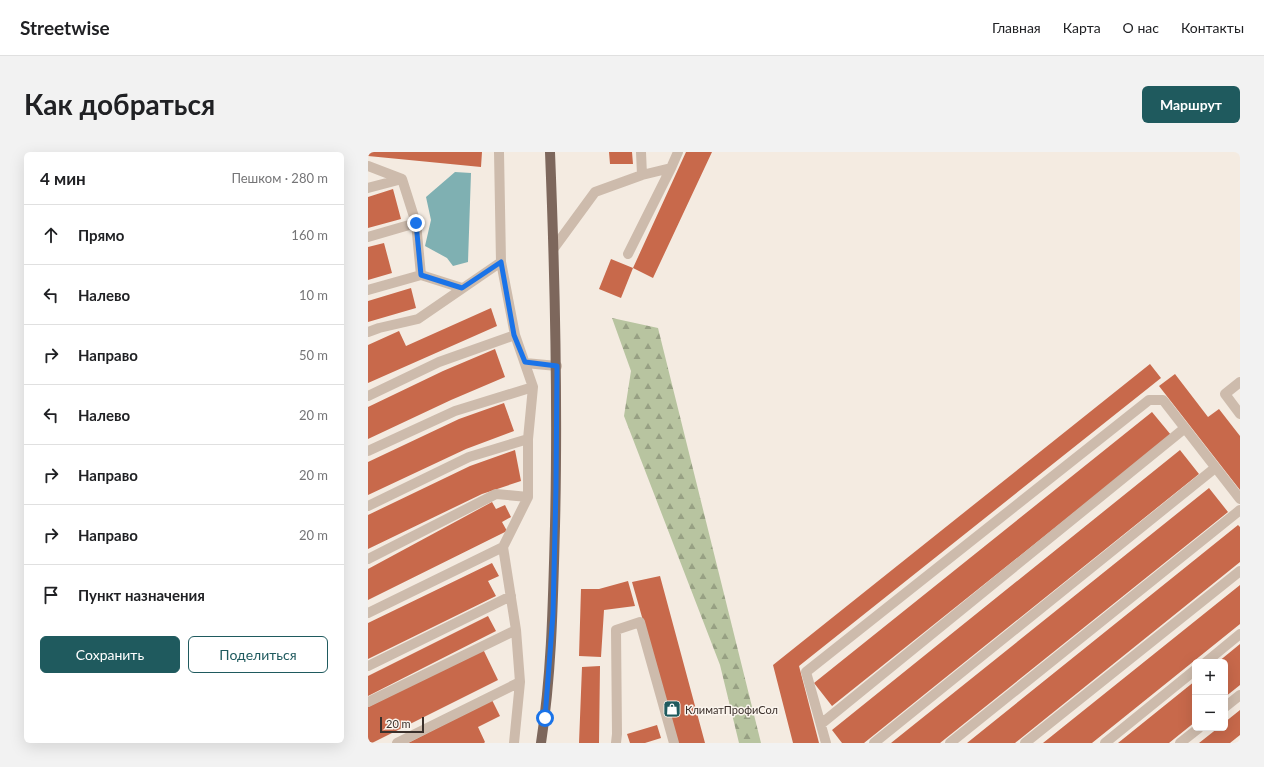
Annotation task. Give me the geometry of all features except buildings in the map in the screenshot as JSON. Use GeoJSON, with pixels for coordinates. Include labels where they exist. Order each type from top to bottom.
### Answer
{"type":"FeatureCollection","features":[{"type":"Feature","properties":{"kind":"main road"},"geometry":{"type":"LineString","coordinates":[[541,743],[553,614],[556,488],[557,366],[550,152]]}},
{"type":"Feature","properties":{"kind":"lane"},"geometry":{"type":"LineString","coordinates":[[499,152],[501,262],[514,335],[533,387],[528,439],[528,497],[503,547],[512,596],[520,682],[514,741],[505,743]]}},
{"type":"Feature","properties":{"kind":"lane"},"geometry":{"type":"LineString","coordinates":[[641,152],[642,175]]}},
{"type":"Feature","properties":{"kind":"lane"},"geometry":{"type":"LineString","coordinates":[[628,254],[678,152]]}},
{"type":"Feature","properties":{"kind":"lane"},"geometry":{"type":"LineString","coordinates":[[368,166],[402,179]]}},
{"type":"Feature","properties":{"kind":"lane"},"geometry":{"type":"LineString","coordinates":[[554,248],[595,192],[642,175],[671,168]]}},
{"type":"Feature","properties":{"kind":"lane"},"geometry":{"type":"LineString","coordinates":[[368,188],[402,179]]}},
{"type":"Feature","properties":{"kind":"lane"},"geometry":{"type":"LineString","coordinates":[[402,179],[416,223],[421,275]]}},
{"type":"Feature","properties":{"kind":"lane"},"geometry":{"type":"LineString","coordinates":[[368,237],[416,223]]}},
{"type":"Feature","properties":{"kind":"lane"},"geometry":{"type":"LineString","coordinates":[[368,332],[418,319],[501,262]]}},
{"type":"Feature","properties":{"kind":"lane"},"geometry":{"type":"LineString","coordinates":[[368,290],[421,275],[462,288]]}},
{"type":"Feature","properties":{"kind":"lane"},"geometry":{"type":"LineString","coordinates":[[368,396],[439,362],[514,335]]}},
{"type":"Feature","properties":{"kind":"lane"},"geometry":{"type":"LineString","coordinates":[[525,362],[557,366]]}},
{"type":"Feature","properties":{"kind":"lane"},"geometry":{"type":"LineString","coordinates":[[1240,382],[1225,394],[1240,414]]}},
{"type":"Feature","properties":{"kind":"lane"},"geometry":{"type":"LineString","coordinates":[[368,451],[456,410],[533,387]]}},
{"type":"Feature","properties":{"kind":"lane"},"geometry":{"type":"LineString","coordinates":[[826,743],[806,672],[1149,400],[1163,400],[1240,500]]}},
{"type":"Feature","properties":{"kind":"lane"},"geometry":{"type":"LineString","coordinates":[[821,724],[1185,428]]}},
{"type":"Feature","properties":{"kind":"lane"},"geometry":{"type":"LineString","coordinates":[[368,506],[469,457],[528,439]]}},
{"type":"Feature","properties":{"kind":"lane"},"geometry":{"type":"LineString","coordinates":[[874,743],[1215,468]]}},
{"type":"Feature","properties":{"kind":"lane"},"geometry":{"type":"LineString","coordinates":[[368,559],[496,494],[528,497]]}},
{"type":"Feature","properties":{"kind":"lane"},"geometry":{"type":"LineString","coordinates":[[950,743],[1240,510]]}},
{"type":"Feature","properties":{"kind":"lane"},"geometry":{"type":"LineString","coordinates":[[368,613],[503,547]]}},
{"type":"Feature","properties":{"kind":"lane"},"geometry":{"type":"LineString","coordinates":[[1025,743],[1240,571]]}},
{"type":"Feature","properties":{"kind":"lane"},"geometry":{"type":"LineString","coordinates":[[368,666],[512,596]]}},
{"type":"Feature","properties":{"kind":"lane"},"geometry":{"type":"LineString","coordinates":[[616,743],[616,630],[640,622],[674,743]]}},
{"type":"Feature","properties":{"kind":"lane"},"geometry":{"type":"LineString","coordinates":[[368,702],[516,630]]}},
{"type":"Feature","properties":{"kind":"lane"},"geometry":{"type":"LineString","coordinates":[[1210,659],[1240,634]]}},
{"type":"Feature","properties":{"kind":"lane"},"geometry":{"type":"LineString","coordinates":[[1105,743],[1192,672]]}},
{"type":"Feature","properties":{"kind":"lane"},"geometry":{"type":"LineString","coordinates":[[397,743],[520,682]]}},
{"type":"Feature","properties":{"kind":"lane"},"geometry":{"type":"LineString","coordinates":[[1228,705],[1240,695]]}},
{"type":"Feature","properties":{"kind":"lane"},"geometry":{"type":"LineString","coordinates":[[1180,743],[1195,731]]}},
{"type":"Feature","properties":{"kind":"green space"},"geometry":{"type":"Polygon","coordinates":[[[612,318],[658,328],[761,743],[739,743],[720,665],[624,416],[631,371],[612,318]]]}},
{"type":"Feature","properties":{"kind":"water"},"geometry":{"type":"Polygon","coordinates":[[[455,172],[471,173],[468,262],[453,266],[447,258],[425,246],[431,220],[426,197],[455,172]]]}},
{"type":"Feature","properties":{"kind":"place","name":"КлиматПрофиСол"},"geometry":{"type":"Point","coordinates":[672,709]}},
{"type":"Feature","properties":{"kind":"route"},"geometry":{"type":"LineString","coordinates":[[416,223],[421,275],[462,288],[501,262],[514,335],[525,362],[557,366],[553,614],[545,718]]}}]}
